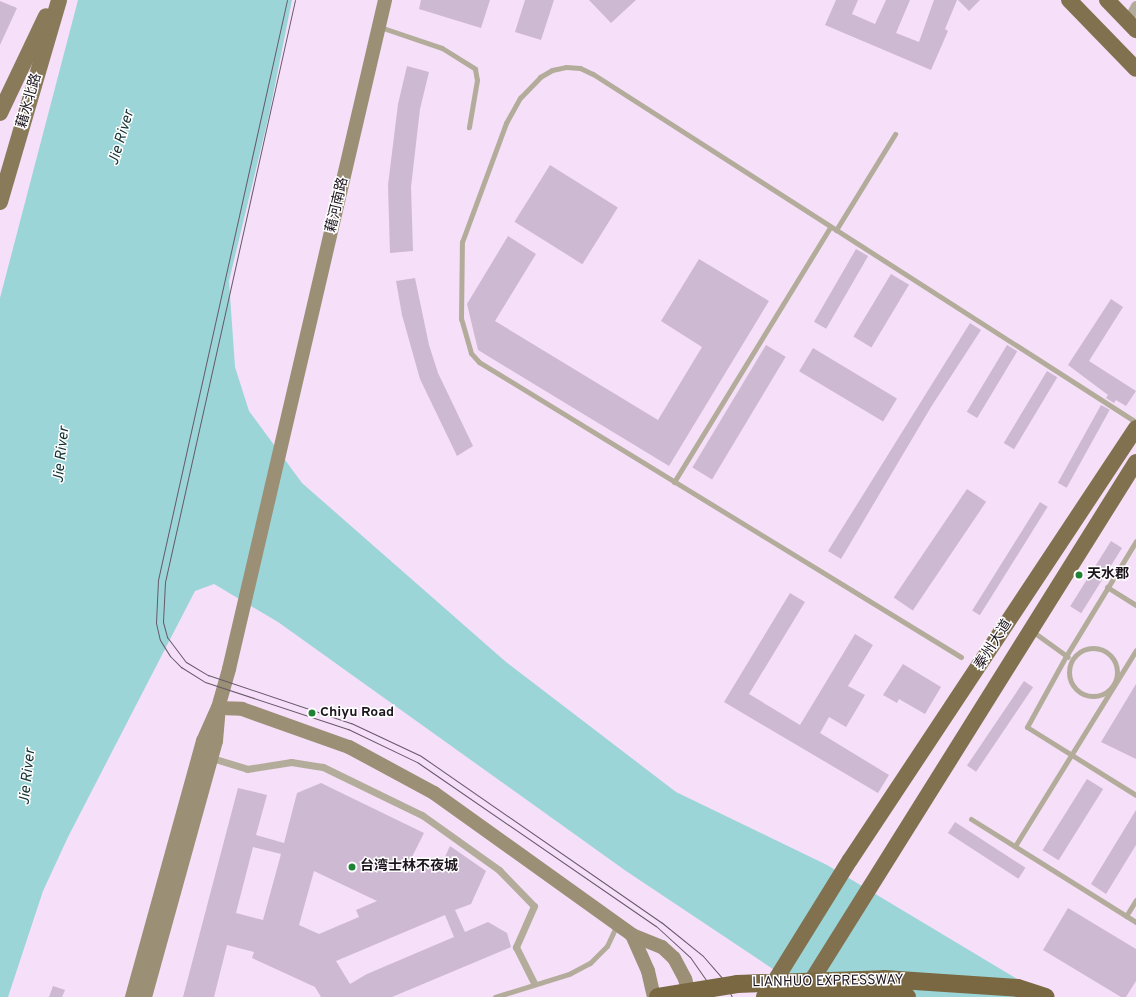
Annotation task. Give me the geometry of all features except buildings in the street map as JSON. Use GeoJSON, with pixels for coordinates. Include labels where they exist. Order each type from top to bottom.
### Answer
{"type":"FeatureCollection","features":[{"type":"Feature","properties":{"kind":"highway"},"geometry":{"type":"LineString","coordinates":[[1069,0],[1136,69]]}},
{"type":"Feature","properties":{"kind":"highway"},"geometry":{"type":"LineString","coordinates":[[1082,0],[1136,57]]}},
{"type":"Feature","properties":{"kind":"highway"},"geometry":{"type":"LineString","coordinates":[[1107,0],[1132,26]]}},
{"type":"Feature","properties":{"kind":"highway","name":"秦州大道"},"geometry":{"type":"LineString","coordinates":[[766,995],[850,860],[1136,428]]}},
{"type":"Feature","properties":{"kind":"highway","name":"秦州大道"},"geometry":{"type":"LineString","coordinates":[[802,997],[872,882],[1136,462]]}},
{"type":"Feature","properties":{"kind":"highway","name":"LIANHUO EXPRESSWAY"},"geometry":{"type":"LineString","coordinates":[[658,997],[737,984],[884,978],[1018,988],[1046,997]]}},
{"type":"Feature","properties":{"kind":"highway","name":"LIANHUO EXPRESSWAY"},"geometry":{"type":"LineString","coordinates":[[766,995],[804,993],[907,997]]}},
{"type":"Feature","properties":{"kind":"main road","name":"藉水北路"},"geometry":{"type":"LineString","coordinates":[[0,113],[53,0]]}},
{"type":"Feature","properties":{"kind":"main road","name":"藉水北路"},"geometry":{"type":"LineString","coordinates":[[0,202],[59,0]]}},
{"type":"Feature","properties":{"kind":"main road","name":"藉河南路"},"geometry":{"type":"LineString","coordinates":[[218,708],[290,409],[385,0]]}},
{"type":"Feature","properties":{"kind":"main road"},"geometry":{"type":"LineString","coordinates":[[145,997],[212,758],[216,742],[218,708]]}},
{"type":"Feature","properties":{"kind":"main road"},"geometry":{"type":"LineString","coordinates":[[218,708],[242,709],[349,747],[434,793],[632,935],[662,947],[674,958],[685,979],[690,997]]}},
{"type":"Feature","properties":{"kind":"main road"},"geometry":{"type":"LineString","coordinates":[[132,997],[203,741],[218,708]]}},
{"type":"Feature","properties":{"kind":"main road"},"geometry":{"type":"LineString","coordinates":[[632,935],[648,971],[654,997]]}},
{"type":"Feature","properties":{"kind":"street"},"geometry":{"type":"LineString","coordinates":[[1132,26],[1136,6]]}},
{"type":"Feature","properties":{"kind":"street"},"geometry":{"type":"LineString","coordinates":[[212,758],[247,769],[291,762],[323,767],[422,815],[499,870],[534,906],[516,947],[534,983]]}},
{"type":"Feature","properties":{"kind":"lane"},"geometry":{"type":"LineString","coordinates":[[379,27],[442,48],[475,69],[477,80],[469,127]]}},
{"type":"Feature","properties":{"kind":"lane"},"geometry":{"type":"LineString","coordinates":[[961,657],[479,362],[471,353],[461,319],[462,242],[506,123],[520,98],[540,77],[552,70],[566,67],[580,68],[593,74],[1136,422]]}},
{"type":"Feature","properties":{"kind":"lane"},"geometry":{"type":"LineString","coordinates":[[836,230],[895,134]]}},
{"type":"Feature","properties":{"kind":"lane"},"geometry":{"type":"LineString","coordinates":[[674,482],[830,227]]}},
{"type":"Feature","properties":{"kind":"lane"},"geometry":{"type":"LineString","coordinates":[[1136,541],[1066,656],[1027,727],[1136,795]]}},
{"type":"Feature","properties":{"kind":"lane"},"geometry":{"type":"LineString","coordinates":[[1107,587],[1136,605]]}},
{"type":"Feature","properties":{"kind":"lane"},"geometry":{"type":"LineString","coordinates":[[1030,630],[1072,660]]}},
{"type":"Feature","properties":{"kind":"lane"},"geometry":{"type":"LineString","coordinates":[[1087,649],[1105,652],[1116,666],[1114,685],[1099,696],[1080,693],[1070,678],[1072,660],[1087,649]]}},
{"type":"Feature","properties":{"kind":"lane"},"geometry":{"type":"LineString","coordinates":[[1015,846],[1136,650]]}},
{"type":"Feature","properties":{"kind":"lane"},"geometry":{"type":"LineString","coordinates":[[970,819],[1136,922]]}},
{"type":"Feature","properties":{"kind":"lane"},"geometry":{"type":"LineString","coordinates":[[1126,916],[1136,900]]}},
{"type":"Feature","properties":{"kind":"lane"},"geometry":{"type":"LineString","coordinates":[[495,997],[534,983],[569,974],[590,963],[607,946],[618,924]]}},
{"type":"Feature","properties":{"kind":"water","name":"Jie River"},"geometry":{"type":"Polygon","coordinates":[[[78,0],[292,0],[269,115],[229,281],[235,367],[249,411],[302,483],[506,662],[676,792],[827,865],[1047,997],[815,997],[626,871],[278,622],[214,584],[195,591],[68,837],[43,891],[8,997],[0,997],[0,298],[78,0]]]}},
{"type":"Feature","properties":{"kind":"tram line"},"geometry":{"type":"LineString","coordinates":[[287,0],[158,580],[156,623],[160,640],[170,656],[181,667],[205,682],[348,729],[417,762],[656,926],[690,957],[706,980],[714,997]]}},
{"type":"Feature","properties":{"kind":"tram line"},"geometry":{"type":"LineString","coordinates":[[295,0],[165,582],[163,622],[167,637],[186,662],[208,675],[351,723],[421,756],[661,922],[703,956],[724,980],[732,997]]}},
{"type":"Feature","properties":{"kind":"place","name":"天水郡"},"geometry":{"type":"Point","coordinates":[1079,575]}},
{"type":"Feature","properties":{"kind":"place","name":"Chiyu Road"},"geometry":{"type":"Point","coordinates":[312,713]}},
{"type":"Feature","properties":{"kind":"place","name":"台湾士林不夜城"},"geometry":{"type":"Point","coordinates":[352,867]}}]}
